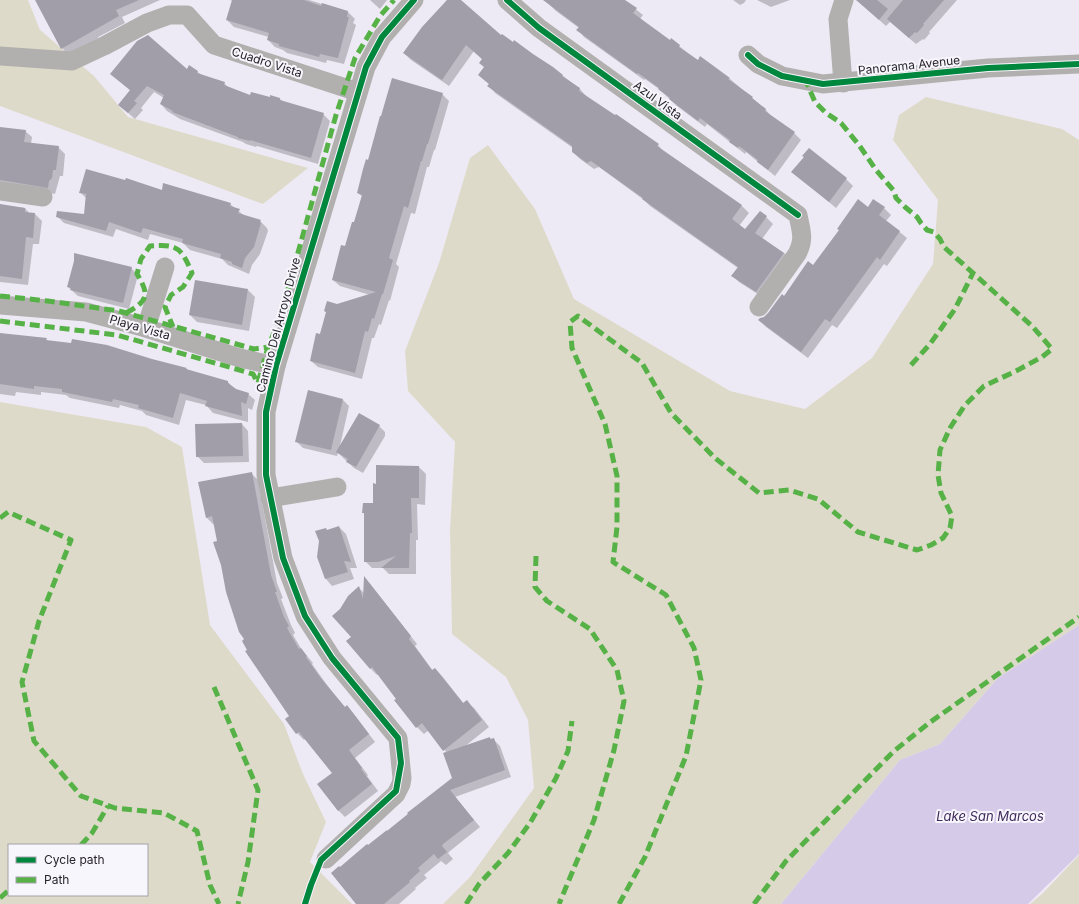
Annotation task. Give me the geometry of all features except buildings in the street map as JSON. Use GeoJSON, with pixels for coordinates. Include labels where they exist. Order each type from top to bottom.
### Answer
{"type":"FeatureCollection","features":[{"type":"Feature","properties":{"kind":"street","name":"Camino Del Arroyo Drive"},"geometry":{"type":"LineString","coordinates":[[326,860],[396,794],[401,784],[401,763],[398,738],[332,658],[305,616],[283,558],[270,498],[266,475],[266,412],[276,366],[366,67],[382,37],[414,0]]}},
{"type":"Feature","properties":{"kind":"street","name":"Azul Vista"},"geometry":{"type":"LineString","coordinates":[[506,0],[539,28],[798,215],[803,237],[801,246],[797,254],[759,307]]}},
{"type":"Feature","properties":{"kind":"street"},"geometry":{"type":"LineString","coordinates":[[843,83],[838,19],[844,0]]}},
{"type":"Feature","properties":{"kind":"street","name":"Cuadro Vista"},"geometry":{"type":"LineString","coordinates":[[0,56],[72,61],[147,23],[169,15],[187,15],[214,44],[358,92]]}},
{"type":"Feature","properties":{"kind":"street","name":"Panorama Avenue"},"geometry":{"type":"LineString","coordinates":[[748,55],[758,64],[782,76],[823,84],[988,68],[1079,64]]}},
{"type":"Feature","properties":{"kind":"street"},"geometry":{"type":"LineString","coordinates":[[0,191],[43,197]]}},
{"type":"Feature","properties":{"kind":"street"},"geometry":{"type":"LineString","coordinates":[[146,328],[165,267]]}},
{"type":"Feature","properties":{"kind":"street","name":"Playa Vista"},"geometry":{"type":"LineString","coordinates":[[0,305],[86,312],[146,328],[240,358],[276,366]]}},
{"type":"Feature","properties":{"kind":"street"},"geometry":{"type":"LineString","coordinates":[[270,498],[337,487]]}},
{"type":"Feature","properties":{"kind":"shaded area"},"geometry":{"type":"Polygon","coordinates":[[[0,0],[28,0],[40,30],[94,76],[128,117],[308,168],[263,204],[0,106],[0,0]]]}},
{"type":"Feature","properties":{"kind":"shaded area"},"geometry":{"type":"Polygon","coordinates":[[[926,97],[1062,129],[1079,140],[1079,625],[998,678],[940,744],[900,760],[781,904],[443,904],[470,877],[534,788],[528,720],[506,677],[452,634],[450,530],[455,442],[408,391],[405,351],[439,263],[470,158],[488,145],[535,209],[574,299],[730,391],[805,409],[872,358],[933,264],[938,200],[893,140],[899,115],[926,97]]]}},
{"type":"Feature","properties":{"kind":"shaded area"},"geometry":{"type":"Polygon","coordinates":[[[0,402],[146,427],[182,447],[210,625],[284,724],[303,774],[326,822],[310,862],[352,904],[0,904],[0,402]]]}},
{"type":"Feature","properties":{"kind":"shaded area"},"geometry":{"type":"Polygon","coordinates":[[[1079,855],[1079,904],[1030,904],[1043,893],[1079,855]]]}},
{"type":"Feature","properties":{"kind":"water","name":"Lake San Marcos"},"geometry":{"type":"Polygon","coordinates":[[[1079,625],[1079,854],[1028,904],[781,904],[900,760],[940,744],[998,678],[1079,625]]]}},
{"type":"Feature","properties":{"kind":"marked path"},"geometry":{"type":"LineString","coordinates":[[0,321],[117,335],[253,374],[258,383],[268,347],[280,318],[336,115],[355,58],[380,16],[394,0]]}},
{"type":"Feature","properties":{"kind":"marked path"},"geometry":{"type":"LineString","coordinates":[[619,904],[645,857],[686,756],[701,680],[694,648],[666,595],[613,562],[617,527],[617,476],[605,424],[572,348],[570,322],[578,316],[642,363],[671,413],[715,458],[759,493],[789,490],[818,499],[858,532],[917,550],[931,545],[943,538],[950,528],[952,516],[941,493],[938,475],[940,450],[950,428],[965,405],[984,386],[1042,357],[1052,349],[1032,326],[944,247],[934,232],[927,230],[917,217],[896,198],[894,191],[876,170],[859,145],[841,123],[826,113],[815,102],[806,81]]}},
{"type":"Feature","properties":{"kind":"marked path"},"geometry":{"type":"LineString","coordinates":[[126,313],[139,305],[145,297],[144,287],[137,274],[141,259],[150,246],[172,247],[177,249],[185,258],[192,273],[183,287],[171,295],[165,307],[173,327]]}},
{"type":"Feature","properties":{"kind":"marked path"},"geometry":{"type":"LineString","coordinates":[[911,365],[930,344],[955,309],[973,273]]}},
{"type":"Feature","properties":{"kind":"marked path"},"geometry":{"type":"LineString","coordinates":[[0,296],[119,311],[254,349],[268,347]]}},
{"type":"Feature","properties":{"kind":"marked path"},"geometry":{"type":"LineString","coordinates":[[0,518],[8,512],[71,540],[39,621],[22,682],[34,741],[81,796],[115,808],[164,813],[197,831],[210,885],[219,904]]}},
{"type":"Feature","properties":{"kind":"marked path"},"geometry":{"type":"LineString","coordinates":[[536,556],[535,587],[547,601],[590,629],[617,670],[624,701],[614,750],[594,820],[559,904]]}},
{"type":"Feature","properties":{"kind":"marked path"},"geometry":{"type":"LineString","coordinates":[[754,904],[786,861],[894,751],[929,723],[1079,617]]}},
{"type":"Feature","properties":{"kind":"marked path"},"geometry":{"type":"LineString","coordinates":[[214,687],[258,790],[248,862],[238,904]]}},
{"type":"Feature","properties":{"kind":"marked path"},"geometry":{"type":"LineString","coordinates":[[466,904],[479,884],[508,853],[530,823],[556,778],[568,751],[572,721]]}},
{"type":"Feature","properties":{"kind":"marked path"},"geometry":{"type":"LineString","coordinates":[[82,844],[92,833],[108,806]]}},
{"type":"Feature","properties":{"kind":"marked path"},"geometry":{"type":"LineString","coordinates":[[0,898],[8,891]]}},
{"type":"Feature","properties":{"kind":"cycle path"},"geometry":{"type":"LineString","coordinates":[[305,904],[321,860],[396,791],[401,763],[398,738],[332,658],[305,616],[283,558],[266,475],[266,412],[276,366],[366,67],[382,37],[414,0]]}},
{"type":"Feature","properties":{"kind":"cycle path"},"geometry":{"type":"LineString","coordinates":[[507,0],[539,28],[798,215]]}},
{"type":"Feature","properties":{"kind":"cycle path"},"geometry":{"type":"LineString","coordinates":[[748,55],[758,64],[782,76],[823,84],[988,68],[1079,64]]}}]}
